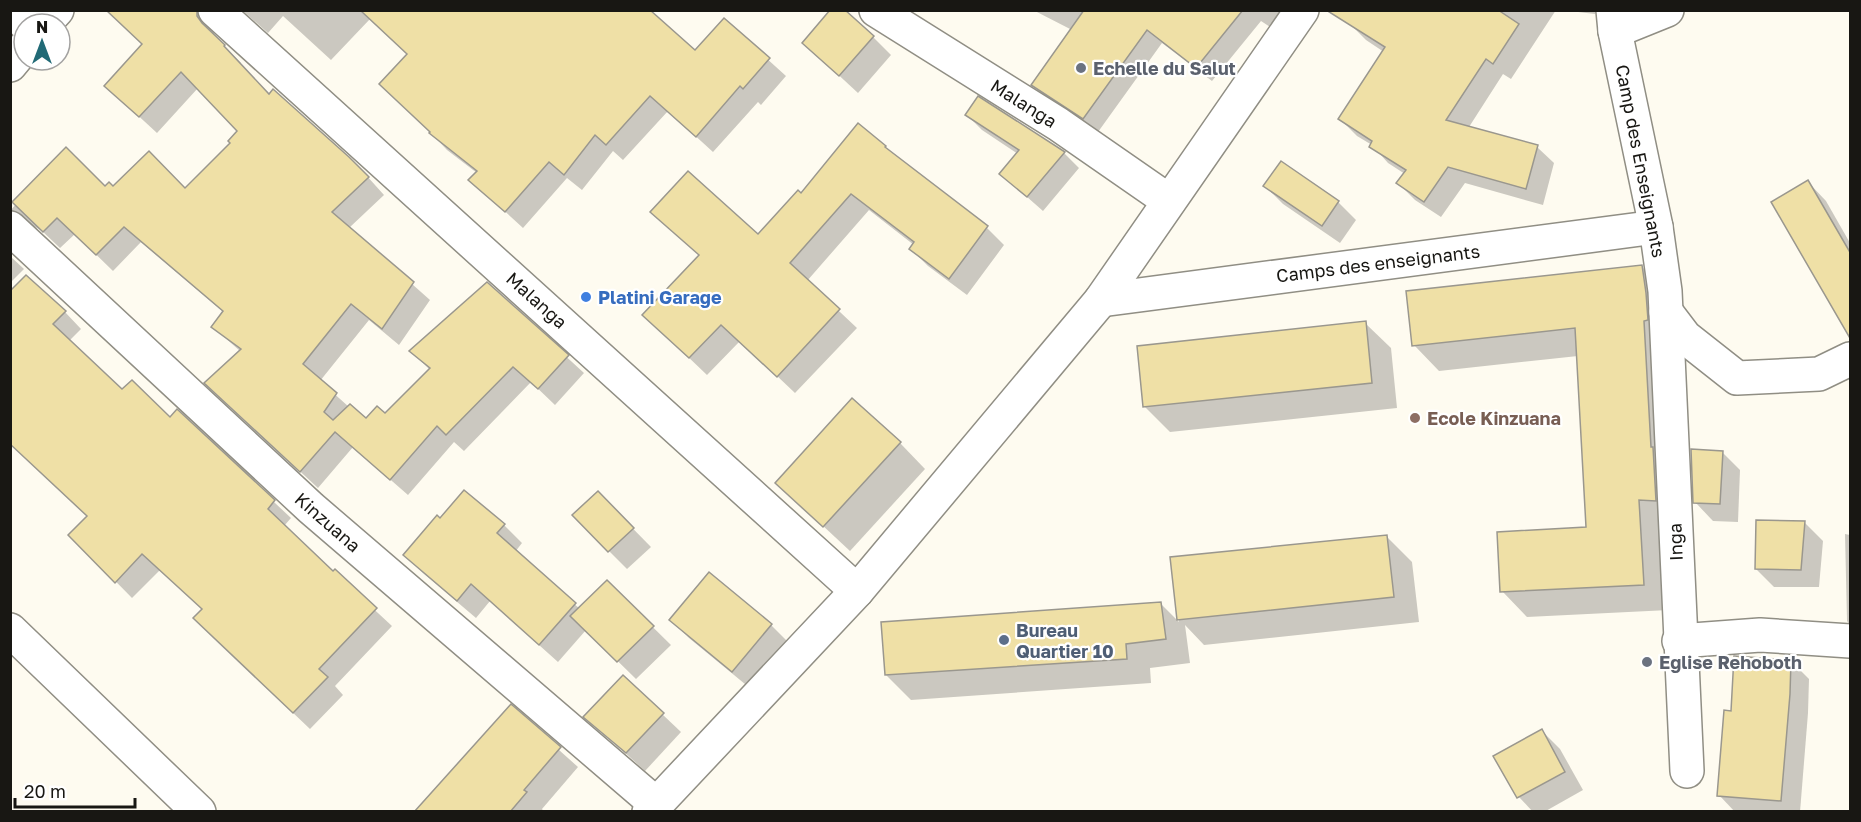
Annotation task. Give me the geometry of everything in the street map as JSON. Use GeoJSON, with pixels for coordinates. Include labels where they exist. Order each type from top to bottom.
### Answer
{"type":"FeatureCollection","features":[{"type":"Feature","properties":{"kind":"street","name":"Malanga"},"geometry":{"type":"LineString","coordinates":[[215,10],[857,591]]}},
{"type":"Feature","properties":{"kind":"street","name":"Malanga"},"geometry":{"type":"LineString","coordinates":[[876,10],[1058,124],[1169,201]]}},
{"type":"Feature","properties":{"kind":"street"},"geometry":{"type":"LineString","coordinates":[[653,808],[857,591],[1101,300],[1302,10]]}},
{"type":"Feature","properties":{"kind":"street"},"geometry":{"type":"LineString","coordinates":[[1614,20],[1667,10]]}},
{"type":"Feature","properties":{"kind":"street","name":"Camp des Enseignants"},"geometry":{"type":"LineString","coordinates":[[1614,20],[1656,227],[1666,312]]}},
{"type":"Feature","properties":{"kind":"street","name":"Camps des enseignants"},"geometry":{"type":"LineString","coordinates":[[1101,300],[1656,227]]}},
{"type":"Feature","properties":{"kind":"street","name":"Kinzuana"},"geometry":{"type":"LineString","coordinates":[[10,228],[311,508],[653,808]]}},
{"type":"Feature","properties":{"kind":"street"},"geometry":{"type":"LineString","coordinates":[[1666,312],[1685,337],[1737,378],[1818,374],[1851,359]]}},
{"type":"Feature","properties":{"kind":"street","name":"Inga"},"geometry":{"type":"LineString","coordinates":[[1666,312],[1679,641],[1687,771]]}},
{"type":"Feature","properties":{"kind":"street"},"geometry":{"type":"LineString","coordinates":[[10,630],[199,812]]}},
{"type":"Feature","properties":{"kind":"street"},"geometry":{"type":"LineString","coordinates":[[1679,641],[1760,635],[1851,641]]}},
{"type":"Feature","properties":{"kind":"building"},"geometry":{"type":"Polygon","coordinates":[[[106,10],[197,10],[197,16],[202,23],[269,94],[273,89],[369,177],[332,212],[414,282],[382,329],[351,304],[303,364],[337,393],[324,412],[333,420],[350,404],[366,418],[377,406],[385,413],[430,368],[409,351],[487,282],[569,355],[538,389],[513,367],[446,435],[437,426],[390,480],[335,432],[300,472],[204,383],[241,349],[211,327],[223,311],[124,227],[96,255],[57,218],[43,232],[12,202],[66,147],[105,186],[109,182],[113,186],[149,151],[185,188],[230,143],[228,141],[237,131],[181,72],[139,117],[104,86],[142,44],[106,10]]]}},
{"type":"Feature","properties":{"kind":"building"},"geometry":{"type":"Polygon","coordinates":[[[360,10],[650,10],[695,50],[724,18],[770,58],[743,89],[740,86],[696,137],[650,96],[606,145],[595,135],[564,175],[549,162],[505,212],[468,180],[477,171],[429,133],[379,84],[407,54],[360,10]]]}},
{"type":"Feature","properties":{"kind":"building"},"geometry":{"type":"Polygon","coordinates":[[[830,10],[845,10],[874,36],[839,76],[802,43],[830,10]]]}},
{"type":"Feature","properties":{"kind":"building"},"geometry":{"type":"Polygon","coordinates":[[[1084,10],[1243,10],[1196,68],[1147,30],[1083,119],[1031,85],[1084,10]]]}},
{"type":"Feature","properties":{"kind":"building"},"geometry":{"type":"Polygon","coordinates":[[[1326,10],[1498,10],[1519,24],[1493,64],[1486,59],[1446,120],[1538,145],[1526,189],[1448,167],[1424,202],[1396,183],[1406,170],[1369,147],[1372,141],[1338,119],[1385,47],[1326,10]]]}},
{"type":"Feature","properties":{"kind":"building"},"geometry":{"type":"Polygon","coordinates":[[[978,96],[1065,152],[1027,197],[999,174],[1019,150],[965,115],[978,96]]]}},
{"type":"Feature","properties":{"kind":"building"},"geometry":{"type":"Polygon","coordinates":[[[858,123],[885,147],[988,226],[949,279],[909,249],[914,242],[851,194],[790,263],[840,309],[777,377],[721,325],[689,358],[642,315],[699,255],[650,212],[688,171],[758,234],[798,190],[801,193],[858,123]]]}},
{"type":"Feature","properties":{"kind":"building"},"geometry":{"type":"Polygon","coordinates":[[[1281,161],[1339,201],[1322,226],[1263,186],[1281,161]]]}},
{"type":"Feature","properties":{"kind":"building"},"geometry":{"type":"Polygon","coordinates":[[[1808,180],[1851,254],[1851,340],[1771,202],[1808,180]]]}},
{"type":"Feature","properties":{"kind":"building"},"geometry":{"type":"Polygon","coordinates":[[[1642,265],[1648,320],[1644,321],[1656,501],[1639,500],[1644,585],[1500,592],[1497,532],[1586,527],[1575,328],[1412,346],[1406,291],[1642,265]]]}},
{"type":"Feature","properties":{"kind":"building"},"geometry":{"type":"Polygon","coordinates":[[[26,275],[66,311],[53,324],[122,389],[132,380],[170,417],[177,409],[275,500],[268,509],[333,571],[335,569],[377,608],[319,669],[328,677],[293,713],[193,618],[202,609],[142,554],[115,583],[68,535],[87,516],[10,444],[10,291],[26,275]]]}},
{"type":"Feature","properties":{"kind":"building"},"geometry":{"type":"Polygon","coordinates":[[[1366,321],[1372,383],[1143,407],[1137,346],[1366,321]]]}},
{"type":"Feature","properties":{"kind":"building"},"geometry":{"type":"Polygon","coordinates":[[[852,398],[901,442],[823,527],[775,483],[852,398]]]}},
{"type":"Feature","properties":{"kind":"building"},"geometry":{"type":"Polygon","coordinates":[[[1691,449],[1723,451],[1720,504],[1693,503],[1691,449]]]}},
{"type":"Feature","properties":{"kind":"building"},"geometry":{"type":"Polygon","coordinates":[[[464,490],[505,524],[497,533],[576,603],[539,645],[471,584],[457,601],[403,555],[437,515],[440,518],[464,490]]]}},
{"type":"Feature","properties":{"kind":"building"},"geometry":{"type":"Polygon","coordinates":[[[598,491],[634,528],[608,552],[572,515],[598,491]]]}},
{"type":"Feature","properties":{"kind":"building"},"geometry":{"type":"Polygon","coordinates":[[[1756,520],[1805,521],[1801,570],[1755,569],[1756,520]]]}},
{"type":"Feature","properties":{"kind":"building"},"geometry":{"type":"Polygon","coordinates":[[[1387,535],[1394,597],[1177,620],[1170,557],[1387,535]]]}},
{"type":"Feature","properties":{"kind":"building"},"geometry":{"type":"Polygon","coordinates":[[[709,572],[772,624],[732,672],[669,620],[709,572]]]}},
{"type":"Feature","properties":{"kind":"building"},"geometry":{"type":"Polygon","coordinates":[[[607,580],[654,626],[617,662],[570,616],[607,580]]]}},
{"type":"Feature","properties":{"kind":"building","name":"Bureau Quartier 10"},"geometry":{"type":"Polygon","coordinates":[[[1161,602],[1166,639],[1126,644],[1127,659],[885,675],[881,622],[1161,602]]]}},
{"type":"Feature","properties":{"kind":"building"},"geometry":{"type":"Polygon","coordinates":[[[1734,656],[1791,660],[1781,801],[1717,796],[1724,710],[1731,711],[1734,656]]]}},
{"type":"Feature","properties":{"kind":"building"},"geometry":{"type":"Polygon","coordinates":[[[623,675],[664,713],[626,753],[583,717],[623,675]]]}},
{"type":"Feature","properties":{"kind":"building"},"geometry":{"type":"Polygon","coordinates":[[[511,704],[561,747],[524,790],[527,792],[510,812],[414,812],[511,704]]]}},
{"type":"Feature","properties":{"kind":"building"},"geometry":{"type":"Polygon","coordinates":[[[1542,729],[1565,772],[1517,798],[1493,756],[1542,729]]]}},
{"type":"Feature","properties":{"kind":"place","name":"Echelle du Salut"},"geometry":{"type":"Point","coordinates":[1081,68]}},
{"type":"Feature","properties":{"kind":"place","name":"Platini Garage"},"geometry":{"type":"Point","coordinates":[586,297]}},
{"type":"Feature","properties":{"kind":"place","name":"Ecole Kinzuana"},"geometry":{"type":"Point","coordinates":[1415,418]}},
{"type":"Feature","properties":{"kind":"place","name":"Bureau Quartier 10"},"geometry":{"type":"Point","coordinates":[1004,640]}},
{"type":"Feature","properties":{"kind":"place","name":"Eglise Rehoboth"},"geometry":{"type":"Point","coordinates":[1647,662]}}]}
